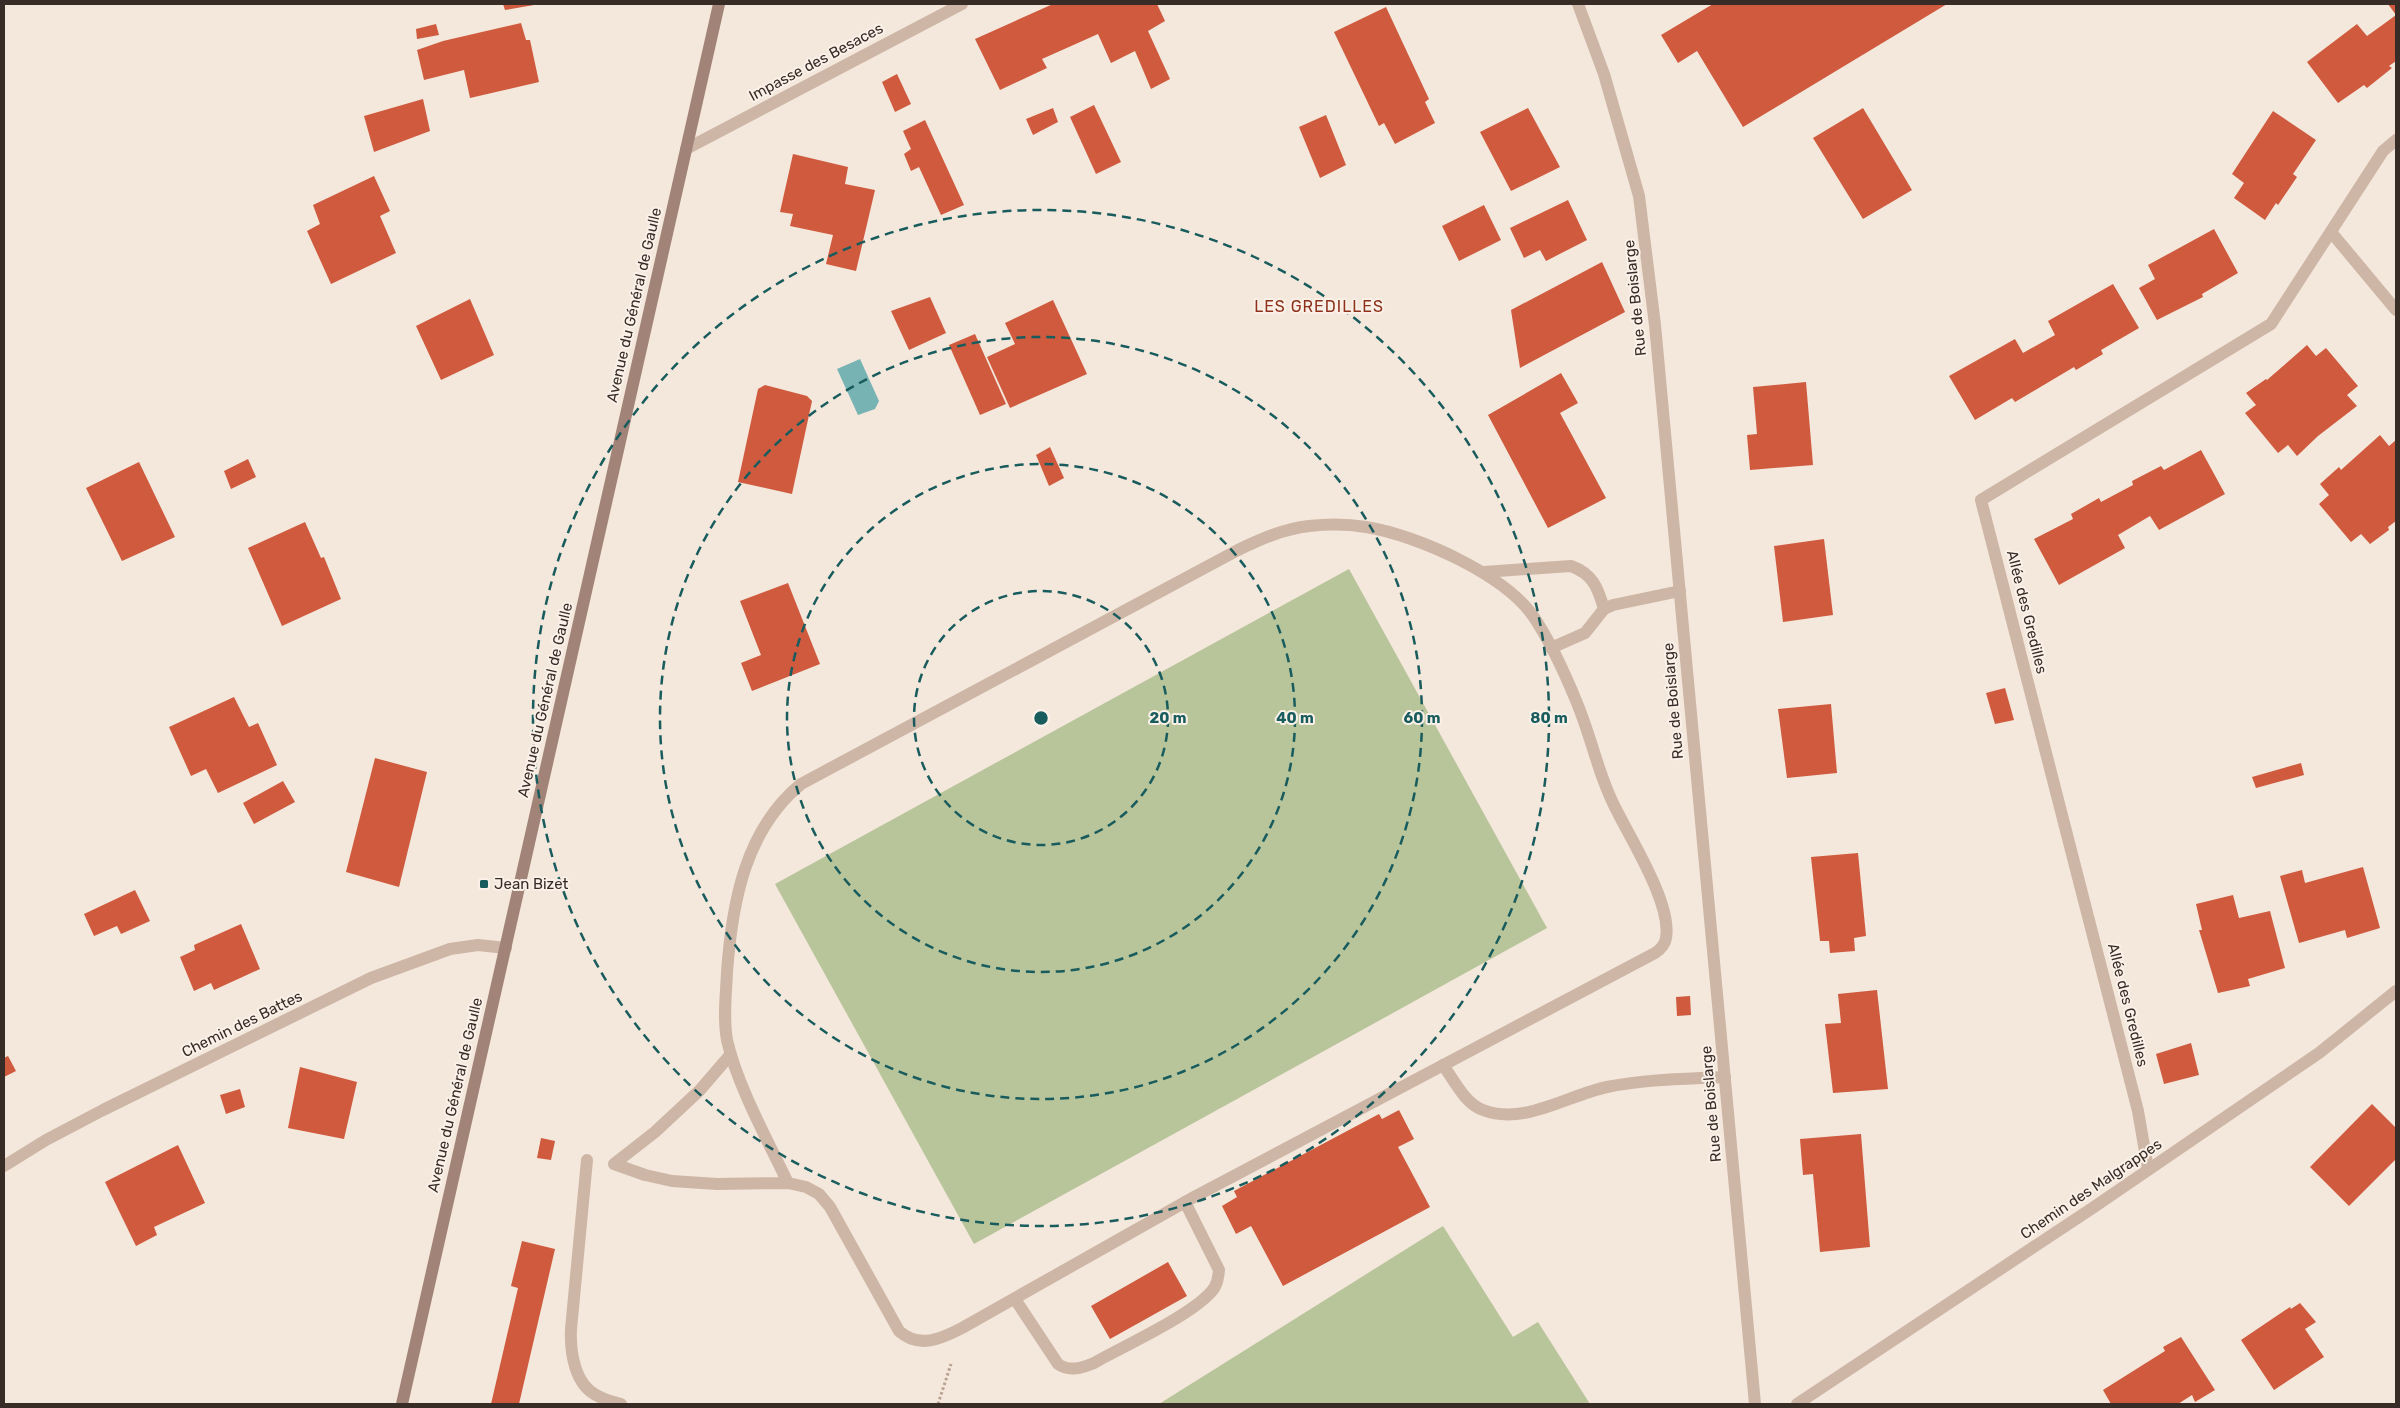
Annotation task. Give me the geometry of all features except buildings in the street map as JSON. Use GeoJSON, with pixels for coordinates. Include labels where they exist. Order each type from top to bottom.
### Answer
{"type":"FeatureCollection","features":[{"type":"Feature","properties":{"kind":"main road","name":"Avenue du Général de Gaulle"},"geometry":{"type":"LineString","coordinates":[[402,1404],[719,4]]}},
{"type":"Feature","properties":{"kind":"street","name":"Impasse des Besaces"},"geometry":{"type":"LineString","coordinates":[[686,149],[962,4]]}},
{"type":"Feature","properties":{"kind":"street","name":"Rue de Boislarge"},"geometry":{"type":"LineString","coordinates":[[1578,4],[1604,74],[1639,196],[1655,325],[1755,1404]]}},
{"type":"Feature","properties":{"kind":"street","name":"Allée des Gredilles"},"geometry":{"type":"LineString","coordinates":[[2148,1169],[2138,1111],[1981,500],[2271,324],[2383,151],[2396,140]]}},
{"type":"Feature","properties":{"kind":"street"},"geometry":{"type":"LineString","coordinates":[[2331,232],[2396,310]]}},
{"type":"Feature","properties":{"kind":"street"},"geometry":{"type":"LineString","coordinates":[[731,1054],[700,1090],[655,1132],[614,1164],[645,1175],[672,1181],[717,1184],[788,1183],[806,1187],[819,1194],[830,1207],[899,1331],[907,1338],[916,1341],[941,1339],[1185,1202],[1655,953],[1662,948],[1666,939],[1666,918],[1657,890],[1609,796],[1578,704],[1537,621],[1525,605],[1484,572],[1426,545],[1367,527],[1310,526],[1287,530],[1238,550],[801,784],[784,798],[767,819],[752,848],[738,893],[730,944],[725,1009],[731,1054],[760,1124],[788,1183]]}},
{"type":"Feature","properties":{"kind":"street"},"geometry":{"type":"LineString","coordinates":[[1484,572],[1571,566],[1582,570],[1591,578],[1598,589],[1604,609]]}},
{"type":"Feature","properties":{"kind":"street"},"geometry":{"type":"LineString","coordinates":[[1551,648],[1586,633],[1604,609],[1613,605],[1680,591]]}},
{"type":"Feature","properties":{"kind":"street","name":"Chemin des Battes"},"geometry":{"type":"LineString","coordinates":[[4,1166],[46,1140],[95,1114],[371,978],[450,949],[478,945],[506,948]]}},
{"type":"Feature","properties":{"kind":"street","name":"Chemin des Malgrappes"},"geometry":{"type":"LineString","coordinates":[[1797,1404],[2086,1213],[2319,1053],[2396,991]]}},
{"type":"Feature","properties":{"kind":"street"},"geometry":{"type":"LineString","coordinates":[[1443,1065],[1473,1104],[1481,1110],[1505,1114],[1523,1113],[1542,1108],[1587,1091],[1609,1086],[1725,1077]]}},
{"type":"Feature","properties":{"kind":"street"},"geometry":{"type":"LineString","coordinates":[[587,1160],[570,1328],[572,1352],[578,1372],[589,1390],[597,1396],[621,1404]]}},
{"type":"Feature","properties":{"kind":"street"},"geometry":{"type":"LineString","coordinates":[[1015,1299],[1058,1364],[1069,1369],[1094,1363],[1182,1314],[1210,1293],[1217,1281],[1219,1270],[1185,1202]]}},
{"type":"Feature","properties":{"kind":"green space"},"geometry":{"type":"Polygon","coordinates":[[[1349,569],[1547,928],[974,1244],[775,884],[1349,569]]]}},
{"type":"Feature","properties":{"kind":"green space"},"geometry":{"type":"Polygon","coordinates":[[[1443,1226],[1513,1337],[1538,1322],[1590,1404],[1159,1404],[1443,1226]]]}},
{"type":"Feature","properties":{"kind":"water"},"geometry":{"type":"Polygon","coordinates":[[[860,359],[879,401],[875,409],[858,415],[837,369],[860,359]]]}},
{"type":"Feature","properties":{"kind":"place","name":"Jean Bizet"},"geometry":{"type":"Point","coordinates":[484,884]}},
{"type":"Feature","properties":{"kind":"district","name":"LES GREDILLES"},"geometry":{"type":"Point","coordinates":[1319,306]}}]}
